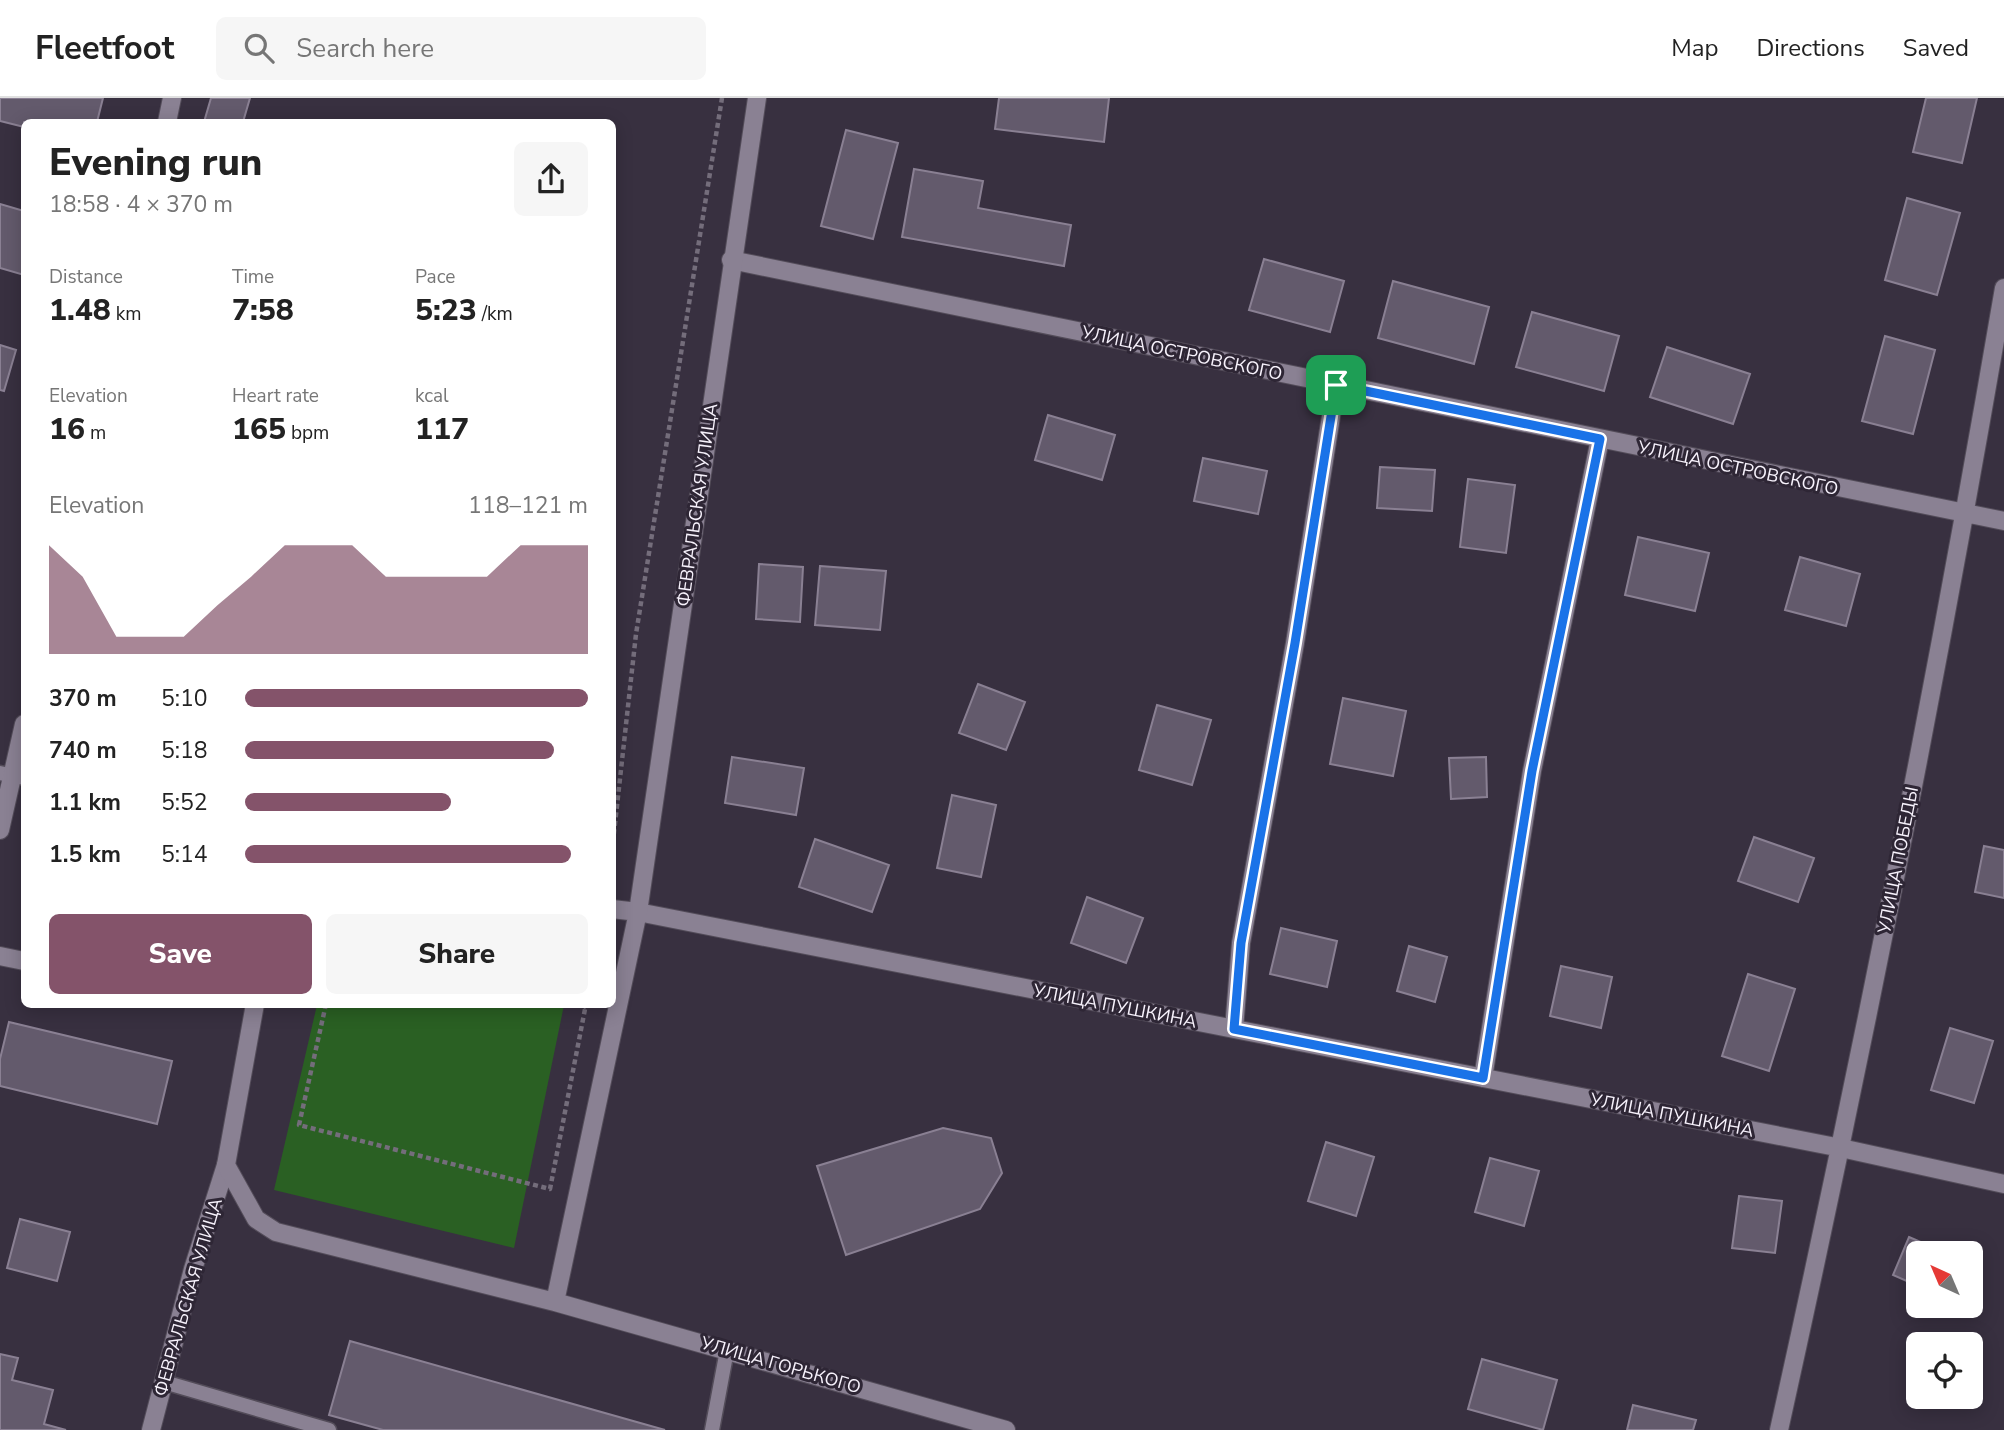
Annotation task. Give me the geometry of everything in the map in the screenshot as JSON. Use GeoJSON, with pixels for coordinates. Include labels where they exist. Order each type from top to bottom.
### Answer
{"type":"FeatureCollection","features":[{"type":"Feature","properties":{"kind":"street"},"geometry":{"type":"LineString","coordinates":[[168,119],[172,98]]}},
{"type":"Feature","properties":{"kind":"street","name":"ФЕВРАЛЬСКАЯ УЛИЦА"},"geometry":{"type":"LineString","coordinates":[[555,1302],[638,912],[731,260],[757,98]]}},
{"type":"Feature","properties":{"kind":"street","name":"УЛИЦА ОСТРОВСКОГО"},"geometry":{"type":"LineString","coordinates":[[731,260],[2004,521]]}},
{"type":"Feature","properties":{"kind":"street","name":"УЛИЦА ПОБЕДЫ"},"geometry":{"type":"LineString","coordinates":[[1779,1430],[1841,1148],[1966,515],[2004,288]]}},
{"type":"Feature","properties":{"kind":"street"},"geometry":{"type":"LineString","coordinates":[[1234,1029],[1241,943],[1295,643],[1336,385]]}},
{"type":"Feature","properties":{"kind":"street"},"geometry":{"type":"LineString","coordinates":[[1483,1078],[1532,771],[1600,439]]}},
{"type":"Feature","properties":{"kind":"street"},"geometry":{"type":"LineString","coordinates":[[0,830],[21,737]]}},
{"type":"Feature","properties":{"kind":"street","name":"УЛИЦА ПУШКИНА"},"geometry":{"type":"LineString","coordinates":[[616,909],[1841,1148],[2004,1184]]}},
{"type":"Feature","properties":{"kind":"street"},"geometry":{"type":"LineString","coordinates":[[0,956],[21,960]]}},
{"type":"Feature","properties":{"kind":"street","name":"ФЕВРАЛЬСКАЯ УЛИЦА"},"geometry":{"type":"LineString","coordinates":[[151,1430],[193,1269],[226,1165],[250,1008]]}},
{"type":"Feature","properties":{"kind":"street","name":"УЛИЦА ГОРЬКОГО"},"geometry":{"type":"LineString","coordinates":[[226,1165],[256,1219],[276,1232],[555,1302],[1006,1430]]}},
{"type":"Feature","properties":{"kind":"lane"},"geometry":{"type":"LineString","coordinates":[[712,1430],[727,1350]]}},
{"type":"Feature","properties":{"kind":"lane"},"geometry":{"type":"LineString","coordinates":[[164,1382],[329,1430]]}},
{"type":"Feature","properties":{"kind":"path"},"geometry":{"type":"LineString","coordinates":[[616,815],[636,634],[722,98]]}},
{"type":"Feature","properties":{"kind":"path"},"geometry":{"type":"LineString","coordinates":[[325,1008],[299,1125],[550,1189],[586,1008]]}},
{"type":"Feature","properties":{"kind":"green space"},"geometry":{"type":"Polygon","coordinates":[[[316,1008],[563,1008],[514,1248],[274,1190],[316,1008]]]}},
{"type":"Feature","properties":{"kind":"building"},"geometry":{"type":"Polygon","coordinates":[[[0,98],[103,98],[98,119],[21,119],[21,126],[0,121],[0,98]]]}},
{"type":"Feature","properties":{"kind":"building"},"geometry":{"type":"Polygon","coordinates":[[[211,98],[250,98],[244,119],[205,119],[211,98]]]}},
{"type":"Feature","properties":{"kind":"building"},"geometry":{"type":"Polygon","coordinates":[[[999,98],[1109,98],[1104,142],[995,129],[999,98]]]}},
{"type":"Feature","properties":{"kind":"building"},"geometry":{"type":"Polygon","coordinates":[[[1926,98],[1977,98],[1962,163],[1913,152],[1926,98]]]}},
{"type":"Feature","properties":{"kind":"building"},"geometry":{"type":"Polygon","coordinates":[[[846,130],[898,143],[873,239],[821,226],[846,130]]]}},
{"type":"Feature","properties":{"kind":"building"},"geometry":{"type":"Polygon","coordinates":[[[914,169],[983,181],[978,208],[1071,225],[1064,266],[902,237],[914,169]]]}},
{"type":"Feature","properties":{"kind":"building"},"geometry":{"type":"Polygon","coordinates":[[[1907,198],[1960,213],[1937,295],[1885,280],[1907,198]]]}},
{"type":"Feature","properties":{"kind":"building"},"geometry":{"type":"Polygon","coordinates":[[[0,204],[21,210],[21,274],[0,268],[0,204]]]}},
{"type":"Feature","properties":{"kind":"building"},"geometry":{"type":"Polygon","coordinates":[[[1264,259],[1344,281],[1330,332],[1249,310],[1264,259]]]}},
{"type":"Feature","properties":{"kind":"building"},"geometry":{"type":"Polygon","coordinates":[[[1393,281],[1489,307],[1474,364],[1378,338],[1393,281]]]}},
{"type":"Feature","properties":{"kind":"building"},"geometry":{"type":"Polygon","coordinates":[[[1532,312],[1619,336],[1604,391],[1516,367],[1532,312]]]}},
{"type":"Feature","properties":{"kind":"building"},"geometry":{"type":"Polygon","coordinates":[[[1885,336],[1935,350],[1913,434],[1862,421],[1885,336]]]}},
{"type":"Feature","properties":{"kind":"building"},"geometry":{"type":"Polygon","coordinates":[[[0,345],[16,350],[4,391],[0,390],[0,345]]]}},
{"type":"Feature","properties":{"kind":"building"},"geometry":{"type":"Polygon","coordinates":[[[1667,347],[1750,374],[1733,424],[1650,397],[1667,347]]]}},
{"type":"Feature","properties":{"kind":"building"},"geometry":{"type":"Polygon","coordinates":[[[1048,415],[1115,435],[1102,480],[1035,460],[1048,415]]]}},
{"type":"Feature","properties":{"kind":"building"},"geometry":{"type":"Polygon","coordinates":[[[1203,458],[1267,471],[1258,514],[1194,501],[1203,458]]]}},
{"type":"Feature","properties":{"kind":"building"},"geometry":{"type":"Polygon","coordinates":[[[1380,467],[1435,470],[1432,511],[1377,508],[1380,467]]]}},
{"type":"Feature","properties":{"kind":"building"},"geometry":{"type":"Polygon","coordinates":[[[1468,479],[1515,485],[1506,553],[1460,547],[1468,479]]]}},
{"type":"Feature","properties":{"kind":"building"},"geometry":{"type":"Polygon","coordinates":[[[1638,537],[1709,553],[1695,611],[1625,595],[1638,537]]]}},
{"type":"Feature","properties":{"kind":"building"},"geometry":{"type":"Polygon","coordinates":[[[1800,557],[1860,574],[1846,626],[1785,610],[1800,557]]]}},
{"type":"Feature","properties":{"kind":"building"},"geometry":{"type":"Polygon","coordinates":[[[759,564],[803,567],[800,622],[756,619],[759,564]]]}},
{"type":"Feature","properties":{"kind":"building"},"geometry":{"type":"Polygon","coordinates":[[[820,566],[886,571],[880,630],[815,625],[820,566]]]}},
{"type":"Feature","properties":{"kind":"building"},"geometry":{"type":"Polygon","coordinates":[[[978,684],[1025,702],[1006,750],[959,733],[978,684]]]}},
{"type":"Feature","properties":{"kind":"building"},"geometry":{"type":"Polygon","coordinates":[[[1343,698],[1406,711],[1393,776],[1330,764],[1343,698]]]}},
{"type":"Feature","properties":{"kind":"building"},"geometry":{"type":"Polygon","coordinates":[[[1157,705],[1211,720],[1192,785],[1139,770],[1157,705]]]}},
{"type":"Feature","properties":{"kind":"building"},"geometry":{"type":"Polygon","coordinates":[[[732,757],[804,768],[796,815],[725,803],[732,757]]]}},
{"type":"Feature","properties":{"kind":"building"},"geometry":{"type":"Polygon","coordinates":[[[1486,757],[1487,797],[1451,799],[1449,758],[1486,757]]]}},
{"type":"Feature","properties":{"kind":"building"},"geometry":{"type":"Polygon","coordinates":[[[952,795],[996,805],[981,877],[937,868],[952,795]]]}},
{"type":"Feature","properties":{"kind":"building"},"geometry":{"type":"Polygon","coordinates":[[[1754,837],[1814,858],[1798,902],[1738,881],[1754,837]]]}},
{"type":"Feature","properties":{"kind":"building"},"geometry":{"type":"Polygon","coordinates":[[[815,839],[889,865],[872,912],[799,887],[815,839]]]}},
{"type":"Feature","properties":{"kind":"building"},"geometry":{"type":"Polygon","coordinates":[[[1984,846],[2004,850],[2004,898],[1975,892],[1984,846]]]}},
{"type":"Feature","properties":{"kind":"building"},"geometry":{"type":"Polygon","coordinates":[[[1087,897],[1143,918],[1126,963],[1071,943],[1087,897]]]}},
{"type":"Feature","properties":{"kind":"building"},"geometry":{"type":"Polygon","coordinates":[[[1281,928],[1337,941],[1327,987],[1270,974],[1281,928]]]}},
{"type":"Feature","properties":{"kind":"building"},"geometry":{"type":"Polygon","coordinates":[[[1409,946],[1447,957],[1435,1002],[1397,991],[1409,946]]]}},
{"type":"Feature","properties":{"kind":"building"},"geometry":{"type":"Polygon","coordinates":[[[1561,966],[1612,977],[1601,1028],[1550,1016],[1561,966]]]}},
{"type":"Feature","properties":{"kind":"building"},"geometry":{"type":"Polygon","coordinates":[[[1748,974],[1795,989],[1769,1071],[1722,1056],[1748,974]]]}},
{"type":"Feature","properties":{"kind":"building"},"geometry":{"type":"Polygon","coordinates":[[[9,1022],[172,1061],[157,1124],[0,1086],[0,1059],[9,1022]]]}},
{"type":"Feature","properties":{"kind":"building"},"geometry":{"type":"Polygon","coordinates":[[[1950,1028],[1993,1041],[1974,1103],[1931,1090],[1950,1028]]]}},
{"type":"Feature","properties":{"kind":"building"},"geometry":{"type":"Polygon","coordinates":[[[943,1128],[991,1138],[1002,1173],[980,1209],[846,1255],[817,1166],[943,1128]]]}},
{"type":"Feature","properties":{"kind":"building"},"geometry":{"type":"Polygon","coordinates":[[[1326,1142],[1374,1157],[1356,1216],[1308,1201],[1326,1142]]]}},
{"type":"Feature","properties":{"kind":"building"},"geometry":{"type":"Polygon","coordinates":[[[1490,1158],[1539,1171],[1524,1226],[1475,1212],[1490,1158]]]}},
{"type":"Feature","properties":{"kind":"building"},"geometry":{"type":"Polygon","coordinates":[[[1739,1196],[1782,1201],[1775,1253],[1732,1248],[1739,1196]]]}},
{"type":"Feature","properties":{"kind":"building"},"geometry":{"type":"Polygon","coordinates":[[[20,1219],[70,1232],[57,1281],[7,1268],[20,1219]]]}},
{"type":"Feature","properties":{"kind":"building"},"geometry":{"type":"Polygon","coordinates":[[[1906,1244],[1906,1281],[1893,1275],[1906,1244]]]}},
{"type":"Feature","properties":{"kind":"building"},"geometry":{"type":"Polygon","coordinates":[[[350,1341],[665,1430],[383,1430],[329,1415],[350,1341]]]}},
{"type":"Feature","properties":{"kind":"building"},"geometry":{"type":"Polygon","coordinates":[[[0,1354],[18,1358],[12,1380],[53,1390],[44,1424],[66,1430],[0,1430],[0,1354]]]}},
{"type":"Feature","properties":{"kind":"building"},"geometry":{"type":"Polygon","coordinates":[[[1482,1359],[1557,1380],[1543,1430],[1468,1409],[1482,1359]]]}},
{"type":"Feature","properties":{"kind":"building"},"geometry":{"type":"Polygon","coordinates":[[[1633,1405],[1696,1420],[1693,1430],[1627,1430],[1633,1405]]]}},
{"type":"Feature","properties":{"kind":"route"},"geometry":{"type":"LineString","coordinates":[[1336,385],[1600,439],[1532,771],[1495,989],[1483,1078],[1234,1029],[1241,943],[1295,643],[1336,385]]}}]}
